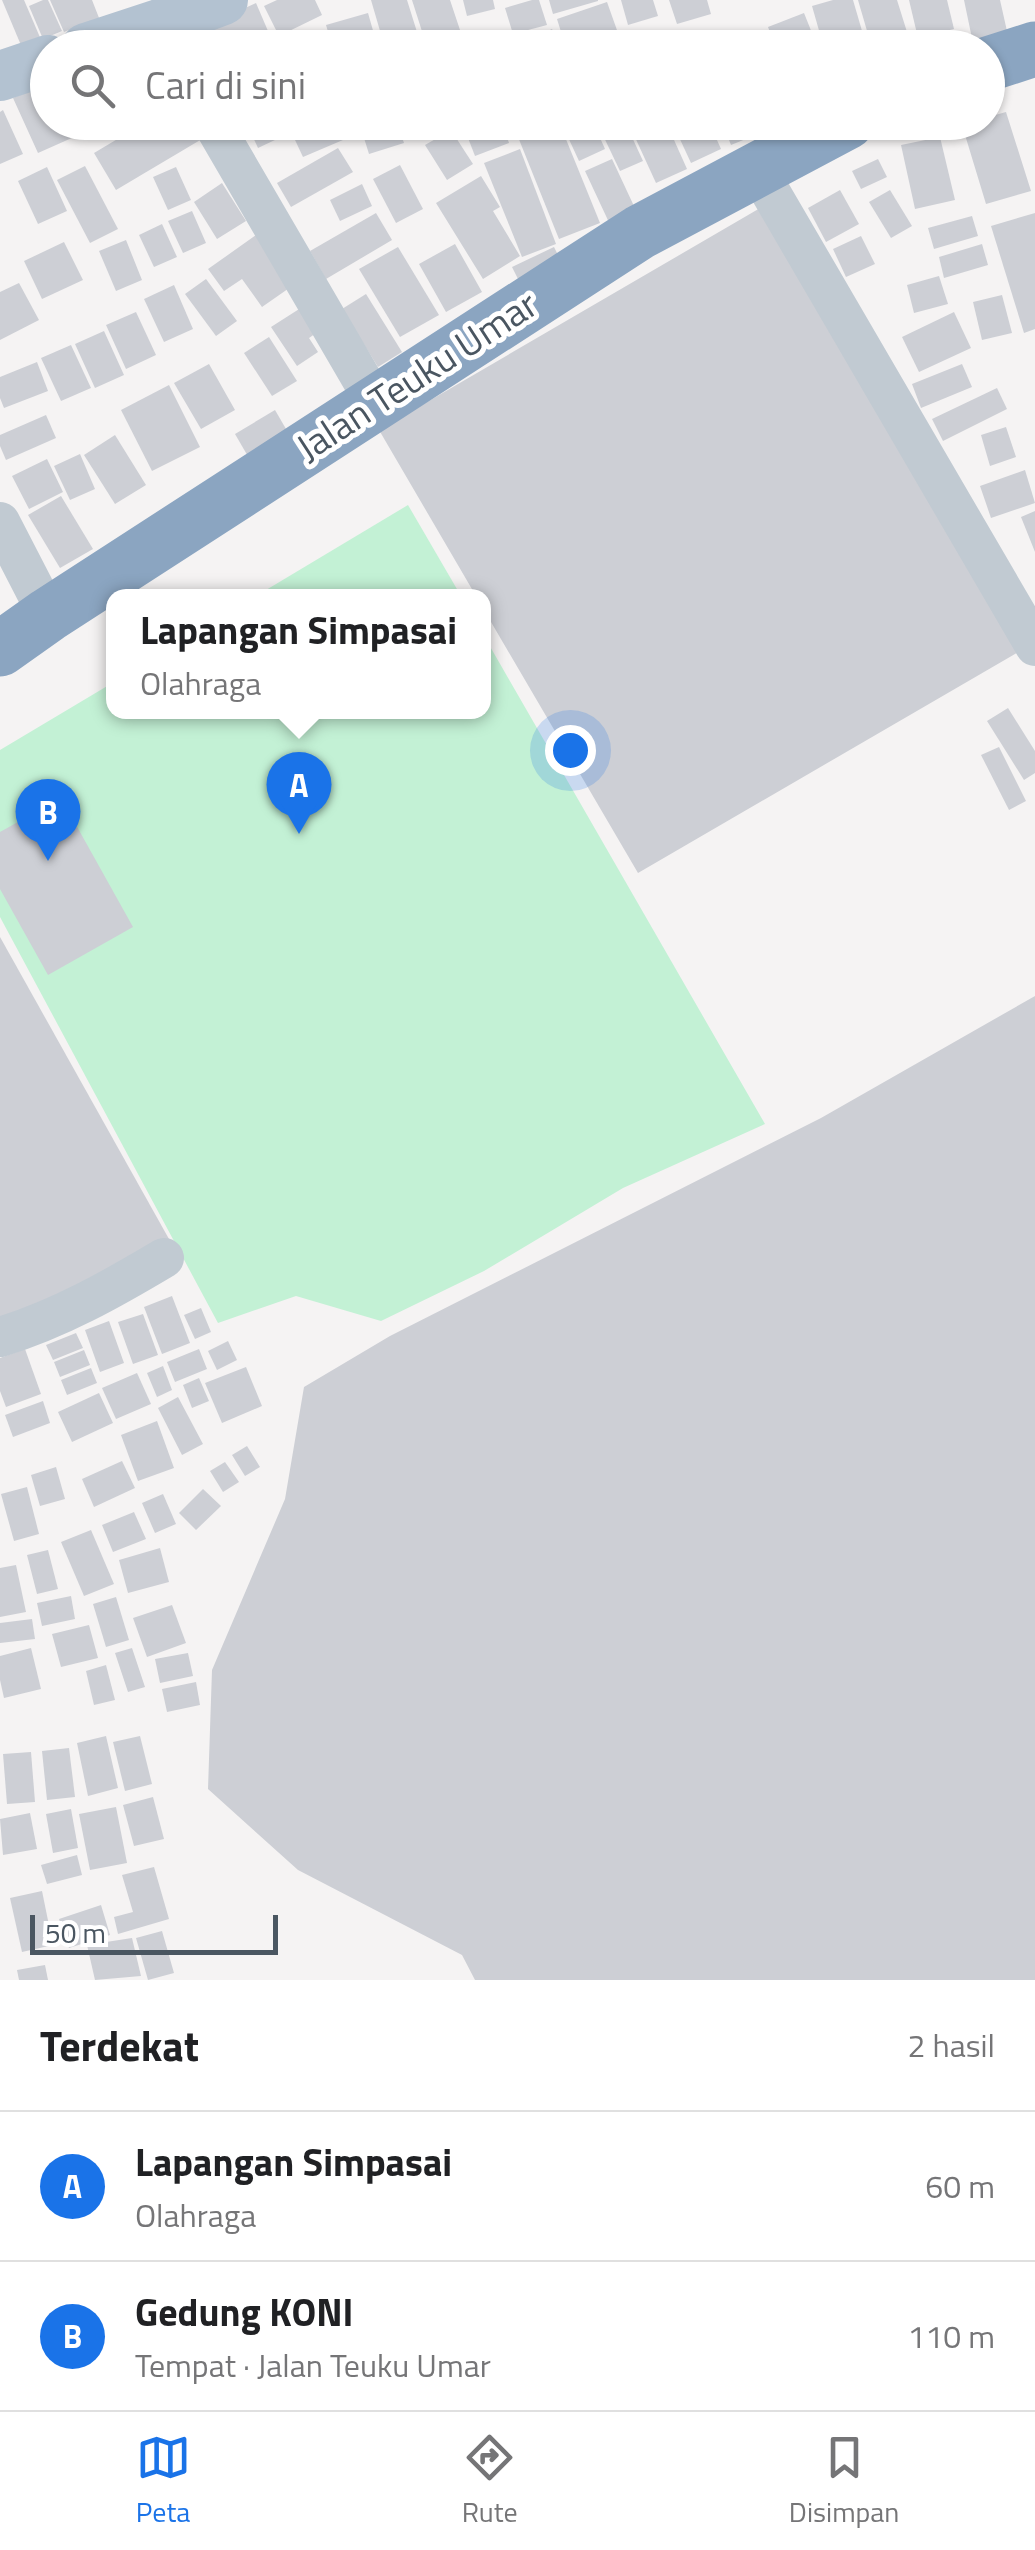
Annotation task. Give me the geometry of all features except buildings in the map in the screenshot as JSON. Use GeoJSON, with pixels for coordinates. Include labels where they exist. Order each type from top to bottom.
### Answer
{"type":"FeatureCollection","features":[{"type":"Feature","properties":{"kind":"highway"},"geometry":{"type":"LineString","coordinates":[[1005,59],[1035,49]]}},
{"type":"Feature","properties":{"kind":"highway","name":"Jalan Teuku Umar"},"geometry":{"type":"LineString","coordinates":[[0,650],[48,615],[640,232],[813,140]]}},
{"type":"Feature","properties":{"kind":"main road"},"geometry":{"type":"LineString","coordinates":[[175,30],[223,0]]}},
{"type":"Feature","properties":{"kind":"main road"},"geometry":{"type":"LineString","coordinates":[[0,76],[30,66]]}},
{"type":"Feature","properties":{"kind":"street"},"geometry":{"type":"LineString","coordinates":[[222,140],[375,402]]}},
{"type":"Feature","properties":{"kind":"street"},"geometry":{"type":"LineString","coordinates":[[757,169],[1035,646]]}},
{"type":"Feature","properties":{"kind":"street"},"geometry":{"type":"LineString","coordinates":[[0,522],[48,615]]}},
{"type":"Feature","properties":{"kind":"street"},"geometry":{"type":"LineString","coordinates":[[0,1337],[27,1329],[106,1292],[164,1258]]}},
{"type":"Feature","properties":{"kind":"green space"},"geometry":{"type":"Polygon","coordinates":[[[408,505],[457,589],[268,589],[408,505]]]}},
{"type":"Feature","properties":{"kind":"green space"},"geometry":{"type":"Polygon","coordinates":[[[491,648],[765,1124],[623,1188],[484,1271],[381,1321],[296,1296],[218,1323],[0,917],[0,750],[106,687],[106,719],[491,719],[491,648]]]}},
{"type":"Feature","properties":{"kind":"place","name":"Lapangan Simpasai"},"geometry":{"type":"Point","coordinates":[299,834]}},
{"type":"Feature","properties":{"kind":"place","name":"Gedung KONI"},"geometry":{"type":"Point","coordinates":[48,861]}}]}
